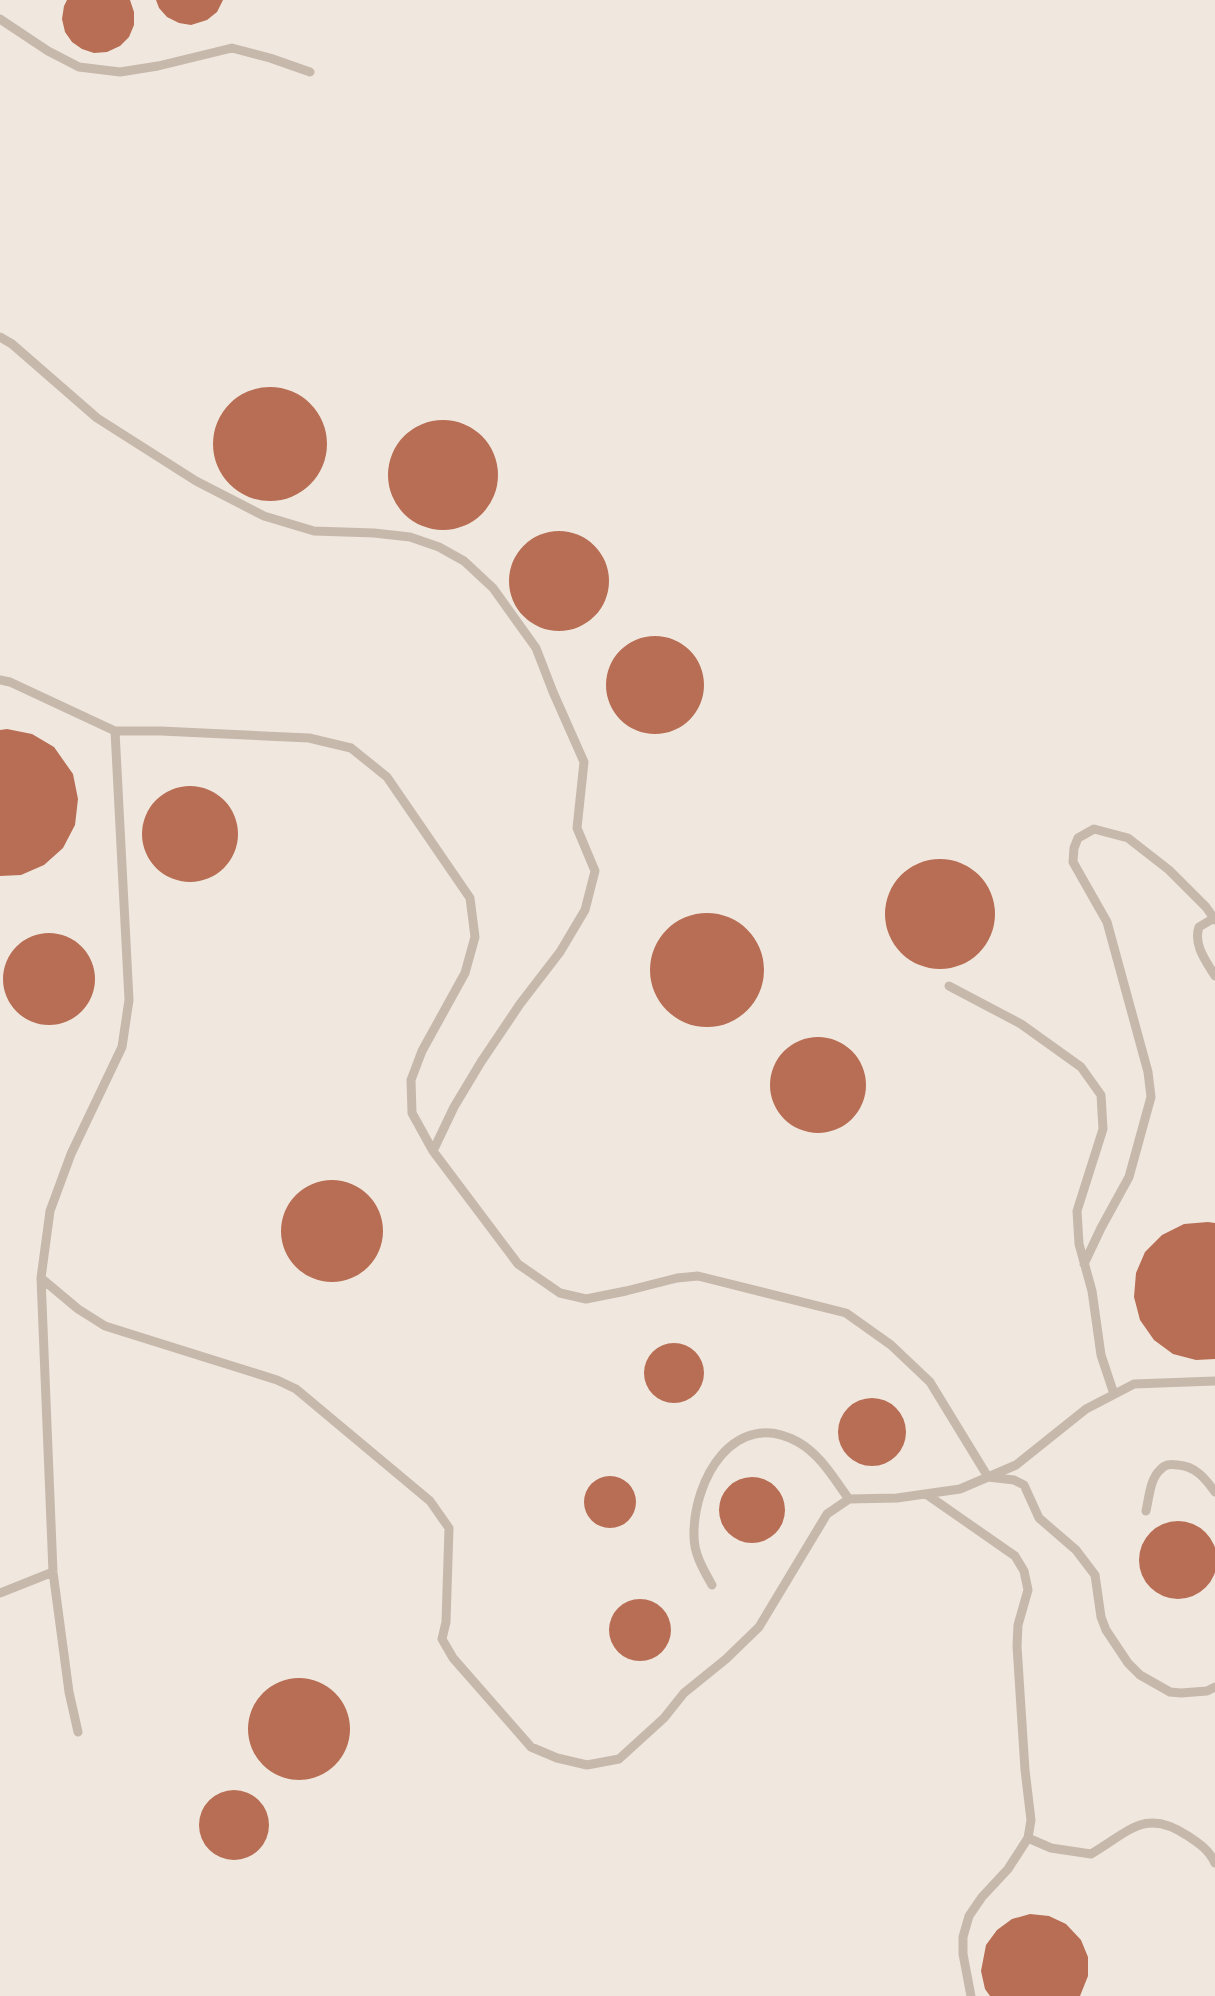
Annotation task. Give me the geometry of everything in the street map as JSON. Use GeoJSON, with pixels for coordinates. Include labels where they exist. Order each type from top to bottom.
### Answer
{"type":"FeatureCollection","features":[{"type":"Feature","properties":{"kind":"lane"},"geometry":{"type":"LineString","coordinates":[[0,18],[48,51],[79,67],[120,72],[158,66],[232,48],[270,58],[310,72]]}},
{"type":"Feature","properties":{"kind":"lane"},"geometry":{"type":"LineString","coordinates":[[0,337],[12,344],[97,418],[196,481],[264,516],[314,531],[374,533],[410,537],[439,547],[464,561],[493,588],[536,648],[584,762],[577,828],[595,872],[585,910],[560,952],[520,1004],[481,1062],[454,1107],[433,1151]]}},
{"type":"Feature","properties":{"kind":"lane"},"geometry":{"type":"LineString","coordinates":[[0,680],[10,682],[114,731],[161,730],[308,738],[350,748],[387,777],[470,898],[475,937],[465,972],[422,1051],[411,1080],[412,1113],[433,1151],[518,1264],[560,1293],[586,1299],[677,1278],[698,1276],[846,1314],[891,1345],[930,1382],[988,1477]]}},
{"type":"Feature","properties":{"kind":"lane"},"geometry":{"type":"LineString","coordinates":[[78,1732],[69,1692],[53,1572],[41,1278],[50,1211],[71,1154],[122,1047],[129,1000],[114,731]]}},
{"type":"Feature","properties":{"kind":"lane"},"geometry":{"type":"LineString","coordinates":[[1084,1264],[1101,1228],[1130,1177],[1151,1097],[1148,1072],[1107,922],[1073,862],[1074,848],[1078,838],[1094,829],[1128,838],[1169,870],[1206,907],[1214,919],[1199,927],[1197,933],[1198,943],[1215,976]]}},
{"type":"Feature","properties":{"kind":"lane"},"geometry":{"type":"LineString","coordinates":[[949,986],[1021,1024],[1074,1061],[1081,1067],[1101,1095],[1103,1129],[1077,1211],[1079,1244],[1092,1291],[1101,1355],[1114,1394]]}},
{"type":"Feature","properties":{"kind":"lane"},"geometry":{"type":"LineString","coordinates":[[41,1278],[78,1309],[105,1326],[277,1380],[296,1388],[430,1501],[449,1528],[446,1622],[442,1639],[453,1658],[531,1747],[557,1758],[588,1764],[619,1759],[664,1718],[684,1693],[726,1659],[759,1627],[827,1514],[849,1499],[897,1498],[960,1490],[1016,1465],[1086,1409],[1134,1384],[1215,1381]]}},
{"type":"Feature","properties":{"kind":"lane"},"geometry":{"type":"LineString","coordinates":[[712,1585],[698,1560],[694,1537],[695,1513],[701,1491],[716,1463],[728,1447],[739,1439],[755,1433],[778,1434],[798,1442],[812,1452],[825,1466],[849,1499]]}},
{"type":"Feature","properties":{"kind":"lane"},"geometry":{"type":"LineString","coordinates":[[1146,1511],[1151,1486],[1159,1470],[1168,1464],[1187,1466],[1197,1471],[1215,1492]]}},
{"type":"Feature","properties":{"kind":"lane"},"geometry":{"type":"LineString","coordinates":[[988,1477],[1014,1480],[1024,1485],[1039,1518],[1076,1550],[1095,1575],[1101,1617],[1106,1630],[1128,1663],[1140,1675],[1156,1685],[1176,1692],[1207,1691],[1215,1688]]}},
{"type":"Feature","properties":{"kind":"lane"},"geometry":{"type":"LineString","coordinates":[[926,1494],[1015,1556],[1024,1571],[1028,1590],[1018,1625],[1017,1646],[1025,1770],[1031,1820],[1028,1838],[1008,1869],[982,1897],[969,1916],[963,1937],[963,1954],[971,1996]]}},
{"type":"Feature","properties":{"kind":"lane"},"geometry":{"type":"LineString","coordinates":[[0,1593],[53,1572]]}},
{"type":"Feature","properties":{"kind":"lane"},"geometry":{"type":"LineString","coordinates":[[1028,1838],[1050,1848],[1092,1854],[1134,1826],[1150,1822],[1163,1822],[1178,1829],[1209,1851],[1215,1863]]}},
{"type":"Feature","properties":{"kind":"building"},"geometry":{"type":"Polygon","coordinates":[[[67,0],[130,0],[134,12],[134,25],[129,37],[120,46],[107,52],[94,53],[82,49],[72,42],[65,32],[62,19],[67,0]]]}},
{"type":"Feature","properties":{"kind":"building"},"geometry":{"type":"Polygon","coordinates":[[[156,0],[223,0],[217,12],[207,20],[191,25],[179,23],[167,17],[159,8],[156,0]]]}},
{"type":"Feature","properties":{"kind":"building"},"geometry":{"type":"Polygon","coordinates":[[[270,387],[292,391],[311,403],[323,422],[327,444],[323,466],[311,485],[292,497],[270,501],[248,497],[229,485],[217,466],[213,444],[217,422],[229,403],[248,391],[270,387]]]}},
{"type":"Feature","properties":{"kind":"building"},"geometry":{"type":"Polygon","coordinates":[[[443,420],[464,424],[482,436],[494,454],[498,475],[494,496],[482,514],[464,526],[443,530],[422,526],[404,514],[392,496],[388,475],[392,454],[404,436],[422,424],[443,420]]]}},
{"type":"Feature","properties":{"kind":"building"},"geometry":{"type":"Polygon","coordinates":[[[559,531],[578,535],[594,546],[605,562],[609,581],[605,600],[594,616],[578,627],[559,631],[540,627],[524,616],[513,600],[509,581],[513,562],[524,546],[540,535],[559,531]]]}},
{"type":"Feature","properties":{"kind":"building"},"geometry":{"type":"Polygon","coordinates":[[[655,636],[674,640],[690,650],[700,666],[704,685],[700,704],[690,720],[674,730],[655,734],[636,730],[620,720],[610,704],[606,685],[610,666],[620,650],[636,640],[655,636]]]}},
{"type":"Feature","properties":{"kind":"building"},"geometry":{"type":"Polygon","coordinates":[[[7,729],[32,734],[54,747],[73,774],[78,799],[75,825],[63,848],[44,865],[21,875],[0,876],[0,730],[7,729]]]}},
{"type":"Feature","properties":{"kind":"building"},"geometry":{"type":"Polygon","coordinates":[[[190,786],[208,790],[224,800],[234,816],[238,834],[234,852],[224,868],[208,878],[190,882],[172,878],[156,868],[146,852],[142,834],[146,816],[156,800],[172,790],[190,786]]]}},
{"type":"Feature","properties":{"kind":"building"},"geometry":{"type":"Polygon","coordinates":[[[940,859],[961,863],[979,875],[991,893],[995,914],[991,935],[979,953],[961,965],[940,969],[919,965],[901,953],[889,935],[885,914],[889,893],[901,875],[919,863],[940,859]]]}},
{"type":"Feature","properties":{"kind":"building"},"geometry":{"type":"Polygon","coordinates":[[[707,913],[729,918],[747,930],[759,948],[764,970],[759,992],[747,1010],[729,1022],[707,1027],[685,1022],[667,1010],[655,992],[650,970],[655,948],[667,930],[685,918],[707,913]]]}},
{"type":"Feature","properties":{"kind":"building"},"geometry":{"type":"Polygon","coordinates":[[[49,933],[67,936],[82,946],[92,961],[95,979],[92,997],[82,1012],[67,1022],[49,1025],[31,1022],[16,1012],[6,997],[3,979],[6,961],[16,946],[31,936],[49,933]]]}},
{"type":"Feature","properties":{"kind":"building"},"geometry":{"type":"Polygon","coordinates":[[[809,1037],[827,1037],[845,1045],[858,1058],[866,1076],[863,1104],[845,1125],[827,1133],[809,1133],[791,1125],[778,1112],[770,1094],[770,1076],[778,1058],[791,1045],[809,1037]]]}},
{"type":"Feature","properties":{"kind":"building"},"geometry":{"type":"Polygon","coordinates":[[[332,1180],[351,1184],[368,1195],[379,1212],[383,1231],[379,1250],[368,1267],[351,1278],[332,1282],[313,1278],[296,1267],[285,1250],[281,1231],[285,1212],[296,1195],[313,1184],[332,1180]]]}},
{"type":"Feature","properties":{"kind":"building"},"geometry":{"type":"Polygon","coordinates":[[[1215,1223],[1215,1359],[1196,1360],[1173,1354],[1154,1340],[1140,1320],[1134,1297],[1136,1273],[1145,1252],[1162,1235],[1184,1224],[1215,1223]]]}},
{"type":"Feature","properties":{"kind":"building"},"geometry":{"type":"Polygon","coordinates":[[[668,1343],[680,1343],[696,1351],[702,1361],[704,1373],[702,1385],[696,1395],[680,1403],[668,1403],[652,1395],[644,1379],[644,1367],[652,1351],[668,1343]]]}},
{"type":"Feature","properties":{"kind":"building"},"geometry":{"type":"Polygon","coordinates":[[[872,1398],[885,1401],[896,1408],[903,1419],[906,1432],[903,1445],[896,1456],[885,1463],[872,1466],[859,1463],[848,1456],[841,1445],[838,1432],[841,1419],[848,1408],[859,1401],[872,1398]]]}},
{"type":"Feature","properties":{"kind":"building"},"geometry":{"type":"Polygon","coordinates":[[[610,1476],[624,1480],[632,1488],[636,1502],[632,1516],[624,1524],[610,1528],[596,1524],[588,1516],[584,1502],[588,1488],[596,1480],[610,1476]]]}},
{"type":"Feature","properties":{"kind":"building"},"geometry":{"type":"Polygon","coordinates":[[[752,1477],[764,1480],[775,1487],[782,1498],[785,1510],[782,1522],[775,1533],[764,1540],[752,1543],[740,1540],[729,1533],[722,1522],[719,1510],[722,1498],[729,1487],[740,1480],[752,1477]]]}},
{"type":"Feature","properties":{"kind":"building"},"geometry":{"type":"Polygon","coordinates":[[[1170,1521],[1186,1521],[1200,1527],[1211,1538],[1217,1552],[1217,1568],[1211,1582],[1200,1593],[1186,1599],[1170,1599],[1156,1593],[1145,1582],[1139,1568],[1139,1552],[1145,1538],[1156,1527],[1170,1521]]]}},
{"type":"Feature","properties":{"kind":"building"},"geometry":{"type":"Polygon","coordinates":[[[640,1599],[657,1604],[662,1608],[666,1613],[671,1630],[666,1647],[662,1652],[657,1656],[640,1661],[623,1656],[618,1652],[614,1647],[609,1630],[614,1613],[618,1608],[623,1604],[640,1599]]]}},
{"type":"Feature","properties":{"kind":"building"},"geometry":{"type":"Polygon","coordinates":[[[299,1678],[318,1682],[335,1693],[346,1710],[350,1729],[346,1748],[335,1765],[318,1776],[299,1780],[280,1776],[263,1765],[252,1748],[248,1729],[252,1710],[263,1693],[280,1682],[299,1678]]]}},
{"type":"Feature","properties":{"kind":"building"},"geometry":{"type":"Polygon","coordinates":[[[234,1790],[247,1793],[259,1800],[266,1812],[269,1825],[266,1838],[259,1850],[247,1857],[234,1860],[221,1857],[209,1850],[202,1838],[199,1825],[202,1812],[209,1800],[221,1793],[234,1790]]]}},
{"type":"Feature","properties":{"kind":"building"},"geometry":{"type":"Polygon","coordinates":[[[1030,1914],[1049,1916],[1066,1924],[1081,1940],[1088,1957],[1088,1976],[1080,1996],[990,1996],[985,1989],[981,1971],[986,1945],[997,1930],[1012,1919],[1030,1914]]]}}]}
